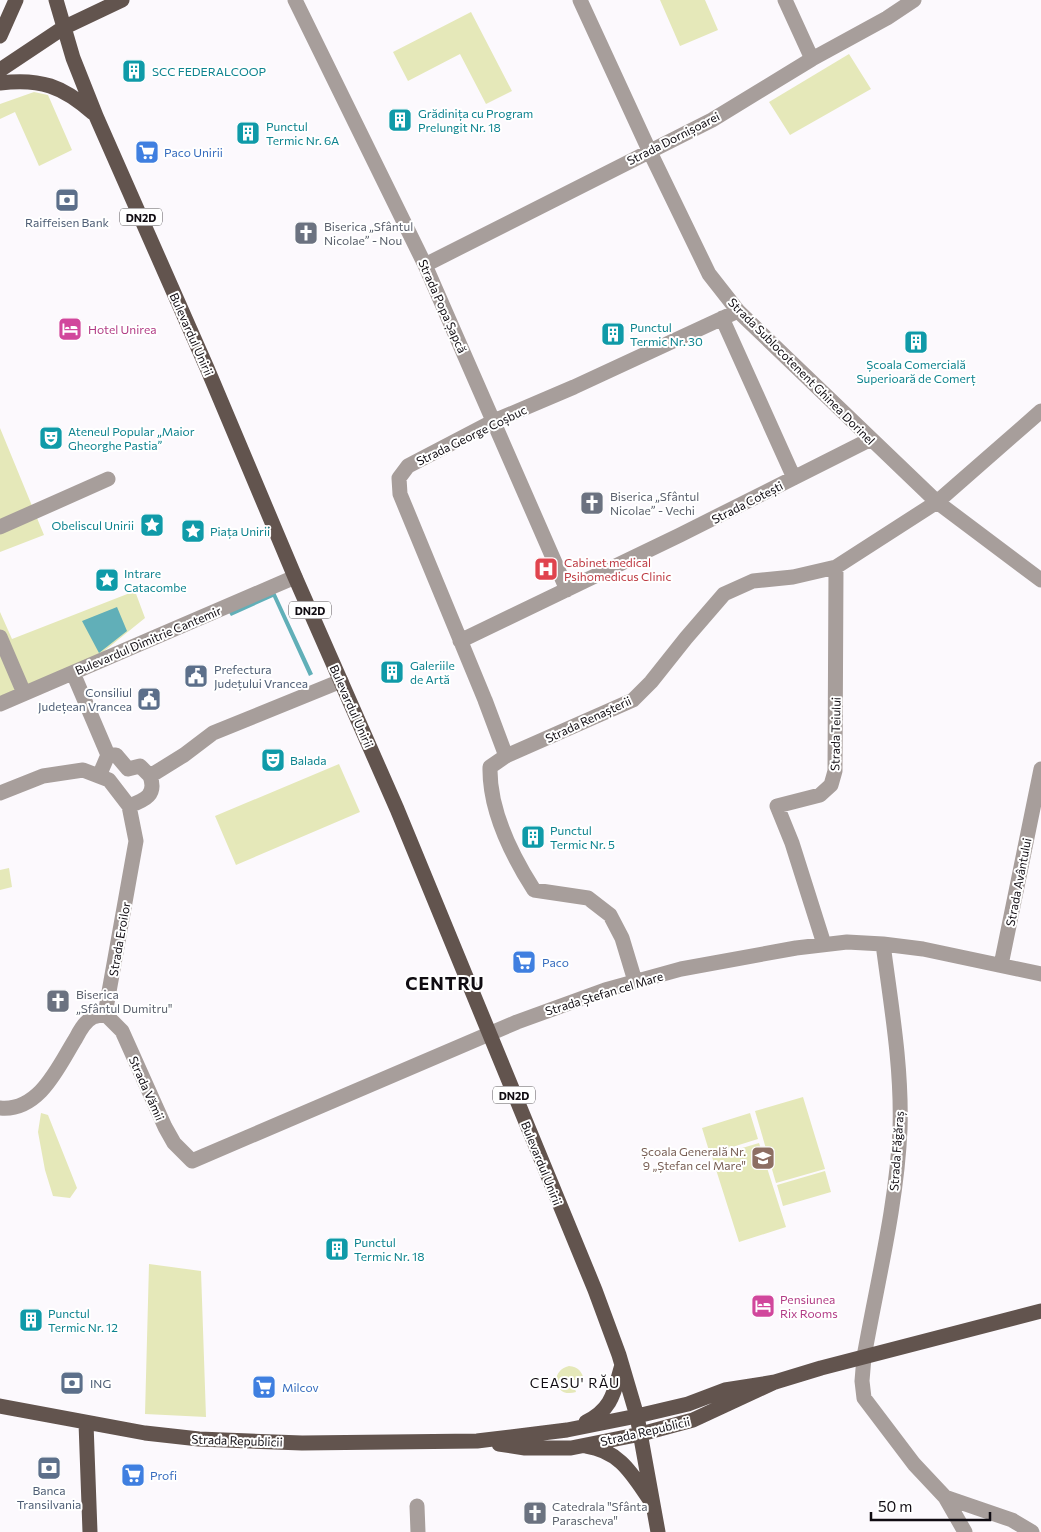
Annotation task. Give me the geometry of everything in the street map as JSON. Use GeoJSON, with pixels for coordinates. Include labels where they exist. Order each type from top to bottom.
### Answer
{"type":"FeatureCollection","features":[{"type":"Feature","properties":{"kind":"main road"},"geometry":{"type":"LineString","coordinates":[[0,36],[16,0]]}},
{"type":"Feature","properties":{"kind":"main road","name":"Bulevardul Unirii"},"geometry":{"type":"LineString","coordinates":[[56,0],[63,28],[96,116],[204,360],[295,576],[397,809],[595,1290],[622,1365],[637,1416],[658,1532]]}},
{"type":"Feature","properties":{"kind":"main road"},"geometry":{"type":"LineString","coordinates":[[0,70],[63,28],[122,0]]}},
{"type":"Feature","properties":{"kind":"main road"},"geometry":{"type":"LineString","coordinates":[[0,83],[29,82],[54,86],[76,98],[96,116]]}},
{"type":"Feature","properties":{"kind":"main road","name":"Strada Republicii"},"geometry":{"type":"LineString","coordinates":[[0,1406],[145,1433],[199,1439],[302,1443],[477,1441],[573,1428],[637,1416],[688,1404],[725,1390],[775,1382],[1041,1311]]}},
{"type":"Feature","properties":{"kind":"main road"},"geometry":{"type":"LineString","coordinates":[[573,1428],[600,1416],[612,1399],[622,1365]]}},
{"type":"Feature","properties":{"kind":"main road","name":"Strada Republicii"},"geometry":{"type":"LineString","coordinates":[[477,1441],[525,1448],[571,1448],[582,1446],[641,1434],[693,1420],[775,1382]]}},
{"type":"Feature","properties":{"kind":"main road"},"geometry":{"type":"LineString","coordinates":[[86,1423],[90,1532]]}},
{"type":"Feature","properties":{"kind":"main road"},"geometry":{"type":"LineString","coordinates":[[582,1446],[597,1448],[624,1463],[654,1504]]}},
{"type":"Feature","properties":{"kind":"street","name":"Strada Popa Șapcă"},"geometry":{"type":"LineString","coordinates":[[295,0],[426,265],[567,590]]}},
{"type":"Feature","properties":{"kind":"street","name":"Strada Sublocotenent Ghinea Dorinel"},"geometry":{"type":"LineString","coordinates":[[580,0],[709,274],[738,311],[937,502],[1041,580]]}},
{"type":"Feature","properties":{"kind":"street"},"geometry":{"type":"LineString","coordinates":[[785,0],[812,59]]}},
{"type":"Feature","properties":{"kind":"street","name":"Strada Dornișoarei"},"geometry":{"type":"LineString","coordinates":[[426,265],[649,150],[712,120],[812,59],[887,18],[914,0]]}},
{"type":"Feature","properties":{"kind":"street","name":"Strada George Coșbuc"},"geometry":{"type":"LineString","coordinates":[[506,756],[485,700],[400,494],[399,478],[408,466],[494,421],[574,387],[738,311]]}},
{"type":"Feature","properties":{"kind":"street"},"geometry":{"type":"LineString","coordinates":[[722,318],[794,478]]}},
{"type":"Feature","properties":{"kind":"street"},"geometry":{"type":"LineString","coordinates":[[937,502],[1041,411]]}},
{"type":"Feature","properties":{"kind":"street","name":"Strada Cotești"},"geometry":{"type":"LineString","coordinates":[[460,641],[871,439]]}},
{"type":"Feature","properties":{"kind":"street"},"geometry":{"type":"LineString","coordinates":[[0,527],[108,479]]}},
{"type":"Feature","properties":{"kind":"street","name":"Strada Renașterii"},"geometry":{"type":"LineString","coordinates":[[635,981],[622,938],[610,915],[588,898],[534,890],[519,867],[500,824],[490,787],[490,767],[506,756],[633,700],[651,682],[724,594],[753,581],[793,576],[836,567],[937,502]]}},
{"type":"Feature","properties":{"kind":"street","name":"Strada Teiului"},"geometry":{"type":"LineString","coordinates":[[824,944],[792,843],[776,806],[820,795],[832,785],[835,771],[836,567]]}},
{"type":"Feature","properties":{"kind":"street","name":"Bulevardul Dimitrie Cantemir"},"geometry":{"type":"LineString","coordinates":[[0,704],[295,576]]}},
{"type":"Feature","properties":{"kind":"street"},"geometry":{"type":"LineString","coordinates":[[0,638],[24,693]]}},
{"type":"Feature","properties":{"kind":"street"},"geometry":{"type":"LineString","coordinates":[[73,673],[108,755],[99,776]]}},
{"type":"Feature","properties":{"kind":"street"},"geometry":{"type":"LineString","coordinates":[[150,776],[184,755],[213,733],[341,681]]}},
{"type":"Feature","properties":{"kind":"street"},"geometry":{"type":"LineString","coordinates":[[108,755],[116,755],[128,769],[140,766],[150,776],[153,784],[151,792],[143,801],[129,806]]}},
{"type":"Feature","properties":{"kind":"street","name":"Strada Avântului"},"geometry":{"type":"LineString","coordinates":[[1001,965],[1041,769]]}},
{"type":"Feature","properties":{"kind":"street","name":"Strada Eroilor"},"geometry":{"type":"LineString","coordinates":[[0,793],[43,776],[83,770],[109,780],[129,806],[136,841],[105,1014]]}},
{"type":"Feature","properties":{"kind":"street","name":"Strada Ștefan cel Mare"},"geometry":{"type":"LineString","coordinates":[[192,1161],[488,1033],[550,1009],[635,981],[699,966],[824,944],[847,942],[923,949],[1041,974]]}},
{"type":"Feature","properties":{"kind":"street","name":"Strada Făgăraș"},"geometry":{"type":"LineString","coordinates":[[883,944],[900,1071],[900,1128],[896,1180],[864,1357],[862,1381],[864,1398],[914,1464],[945,1497]]}},
{"type":"Feature","properties":{"kind":"street"},"geometry":{"type":"LineString","coordinates":[[0,1108],[8,1109],[24,1103],[49,1084],[84,1025],[93,1017],[105,1014]]}},
{"type":"Feature","properties":{"kind":"street","name":"Strada Vămii"},"geometry":{"type":"LineString","coordinates":[[105,1014],[122,1031],[174,1143],[192,1161]]}},
{"type":"Feature","properties":{"kind":"street"},"geometry":{"type":"LineString","coordinates":[[945,1497],[965,1532]]}},
{"type":"Feature","properties":{"kind":"street"},"geometry":{"type":"LineString","coordinates":[[945,1497],[1012,1520],[1032,1532]]}},
{"type":"Feature","properties":{"kind":"street"},"geometry":{"type":"LineString","coordinates":[[417,1506],[418,1532]]}},
{"type":"Feature","properties":{"kind":"green space"},"geometry":{"type":"Polygon","coordinates":[[[660,0],[705,0],[718,30],[680,46],[660,0]]]}},
{"type":"Feature","properties":{"kind":"green space"},"geometry":{"type":"Polygon","coordinates":[[[471,12],[512,91],[486,104],[460,54],[408,81],[393,52],[471,12]]]}},
{"type":"Feature","properties":{"kind":"green space"},"geometry":{"type":"Polygon","coordinates":[[[849,54],[871,89],[790,135],[769,102],[849,54]]]}},
{"type":"Feature","properties":{"kind":"green space"},"geometry":{"type":"Polygon","coordinates":[[[34,92],[48,95],[72,150],[39,166],[15,112],[0,119],[0,104],[34,92]]]}},
{"type":"Feature","properties":{"kind":"green space"},"geometry":{"type":"Polygon","coordinates":[[[0,428],[44,535],[0,552],[0,428]]]}},
{"type":"Feature","properties":{"kind":"green space"},"geometry":{"type":"Polygon","coordinates":[[[135,591],[145,618],[98,656],[0,698],[0,612],[12,639],[135,591]]]}},
{"type":"Feature","properties":{"kind":"green space"},"geometry":{"type":"Polygon","coordinates":[[[339,764],[360,812],[236,865],[215,816],[339,764]]]}},
{"type":"Feature","properties":{"kind":"green space"},"geometry":{"type":"Polygon","coordinates":[[[9,868],[12,887],[0,890],[0,870],[9,868]]]}},
{"type":"Feature","properties":{"kind":"green space"},"geometry":{"type":"Polygon","coordinates":[[[803,1097],[825,1169],[776,1183],[755,1111],[803,1097]]]}},
{"type":"Feature","properties":{"kind":"green space"},"geometry":{"type":"Polygon","coordinates":[[[41,1113],[48,1115],[77,1188],[70,1198],[53,1196],[45,1170],[38,1132],[41,1113]]]}},
{"type":"Feature","properties":{"kind":"green space"},"geometry":{"type":"Polygon","coordinates":[[[750,1113],[758,1139],[710,1154],[702,1128],[750,1113]]]}},
{"type":"Feature","properties":{"kind":"green space"},"geometry":{"type":"Polygon","coordinates":[[[759,1143],[786,1227],[739,1242],[712,1157],[759,1143]]]}},
{"type":"Feature","properties":{"kind":"green space"},"geometry":{"type":"Polygon","coordinates":[[[825,1171],[831,1192],[783,1206],[777,1185],[825,1171]]]}},
{"type":"Feature","properties":{"kind":"green space"},"geometry":{"type":"Polygon","coordinates":[[[149,1264],[201,1271],[206,1417],[145,1414],[149,1264]]]}},
{"type":"Feature","properties":{"kind":"green space"},"geometry":{"type":"Polygon","coordinates":[[[569,1366],[579,1370],[584,1380],[574,1380],[576,1392],[569,1393],[563,1392],[559,1388],[556,1378],[562,1369],[569,1366]]]}},
{"type":"Feature","properties":{"kind":"water"},"geometry":{"type":"Polygon","coordinates":[[[274,590],[313,674],[309,676],[273,597],[231,616],[228,611],[274,590]]]}},
{"type":"Feature","properties":{"kind":"water"},"geometry":{"type":"Polygon","coordinates":[[[117,607],[127,631],[99,653],[82,621],[117,607]]]}},
{"type":"Feature","properties":{"kind":"place","name":"SCC FEDERALCOOP"},"geometry":{"type":"Point","coordinates":[134,71]}},
{"type":"Feature","properties":{"kind":"place","name":"Grădinița cu Program Prelungit Nr. 18"},"geometry":{"type":"Point","coordinates":[400,120]}},
{"type":"Feature","properties":{"kind":"place","name":"Punctul Termic Nr. 6A"},"geometry":{"type":"Point","coordinates":[248,133]}},
{"type":"Feature","properties":{"kind":"place","name":"Paco Unirii"},"geometry":{"type":"Point","coordinates":[147,152]}},
{"type":"Feature","properties":{"kind":"place","name":"Raiffeisen Bank"},"geometry":{"type":"Point","coordinates":[67,200]}},
{"type":"Feature","properties":{"kind":"place","name":"Biserica „Sfântul Nicolae” - Nou"},"geometry":{"type":"Point","coordinates":[306,233]}},
{"type":"Feature","properties":{"kind":"place","name":"Hotel Unirea"},"geometry":{"type":"Point","coordinates":[70,329]}},
{"type":"Feature","properties":{"kind":"place","name":"Punctul Termic Nr. 30"},"geometry":{"type":"Point","coordinates":[613,334]}},
{"type":"Feature","properties":{"kind":"place","name":"Școala Comercială Superioară de Comerț"},"geometry":{"type":"Point","coordinates":[916,342]}},
{"type":"Feature","properties":{"kind":"place","name":"Ateneul Popular „Maior Gheorghe Pastia”"},"geometry":{"type":"Point","coordinates":[51,438]}},
{"type":"Feature","properties":{"kind":"place","name":"Biserica „Sfântul Nicolae” - Vechi"},"geometry":{"type":"Point","coordinates":[592,503]}},
{"type":"Feature","properties":{"kind":"place","name":"Obeliscul Unirii"},"geometry":{"type":"Point","coordinates":[152,525]}},
{"type":"Feature","properties":{"kind":"place","name":"Piața Unirii"},"geometry":{"type":"Point","coordinates":[193,531]}},
{"type":"Feature","properties":{"kind":"place","name":"Cabinet medical Psihomedicus Clinic"},"geometry":{"type":"Point","coordinates":[546,569]}},
{"type":"Feature","properties":{"kind":"place","name":"Intrare Catacombe"},"geometry":{"type":"Point","coordinates":[107,580]}},
{"type":"Feature","properties":{"kind":"place","name":"Galeriile de Artă"},"geometry":{"type":"Point","coordinates":[392,672]}},
{"type":"Feature","properties":{"kind":"place","name":"Prefectura Județului Vrancea"},"geometry":{"type":"Point","coordinates":[196,676]}},
{"type":"Feature","properties":{"kind":"place","name":"Consiliul Județean Vrancea"},"geometry":{"type":"Point","coordinates":[149,699]}},
{"type":"Feature","properties":{"kind":"place","name":"Balada"},"geometry":{"type":"Point","coordinates":[273,760]}},
{"type":"Feature","properties":{"kind":"place","name":"Punctul Termic Nr. 5"},"geometry":{"type":"Point","coordinates":[533,837]}},
{"type":"Feature","properties":{"kind":"place","name":"Paco"},"geometry":{"type":"Point","coordinates":[524,962]}},
{"type":"Feature","properties":{"kind":"place","name":"Biserica „Sfântul Dumitru\""},"geometry":{"type":"Point","coordinates":[58,1001]}},
{"type":"Feature","properties":{"kind":"place","name":"Școala Generală Nr. 9 „Ștefan cel Mare\""},"geometry":{"type":"Point","coordinates":[763,1158]}},
{"type":"Feature","properties":{"kind":"place","name":"Punctul Termic Nr. 18"},"geometry":{"type":"Point","coordinates":[337,1249]}},
{"type":"Feature","properties":{"kind":"place","name":"Pensiunea Rix Rooms"},"geometry":{"type":"Point","coordinates":[763,1306]}},
{"type":"Feature","properties":{"kind":"place","name":"Punctul Termic Nr. 12"},"geometry":{"type":"Point","coordinates":[31,1320]}},
{"type":"Feature","properties":{"kind":"place","name":"ING"},"geometry":{"type":"Point","coordinates":[72,1383]}},
{"type":"Feature","properties":{"kind":"place","name":"Milcov"},"geometry":{"type":"Point","coordinates":[264,1387]}},
{"type":"Feature","properties":{"kind":"place","name":"Banca Transilvania"},"geometry":{"type":"Point","coordinates":[49,1468]}},
{"type":"Feature","properties":{"kind":"place","name":"Profi"},"geometry":{"type":"Point","coordinates":[133,1475]}},
{"type":"Feature","properties":{"kind":"place","name":"Catedrala \"Sfânta Parascheva\""},"geometry":{"type":"Point","coordinates":[535,1513]}},
{"type":"Feature","properties":{"kind":"district","name":"CENTRU"},"geometry":{"type":"Point","coordinates":[445,983]}},
{"type":"Feature","properties":{"kind":"district","name":"CEASU' RĂU"},"geometry":{"type":"Point","coordinates":[575,1382]}}]}
